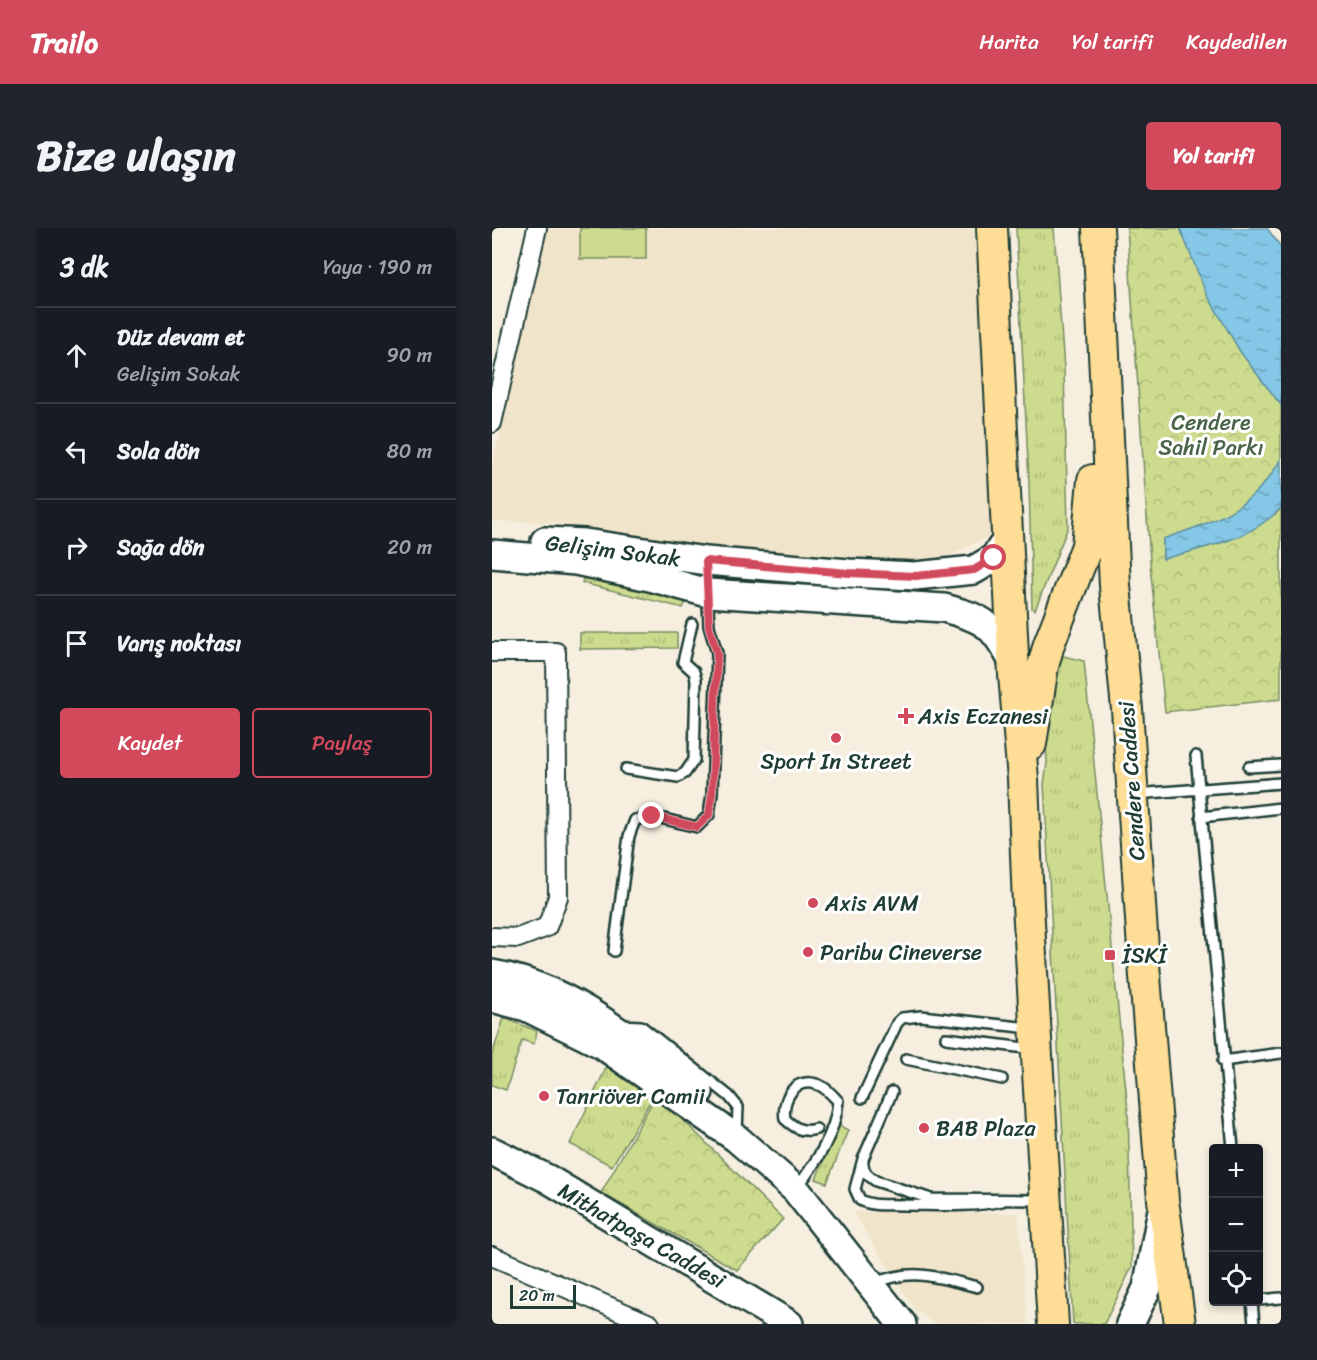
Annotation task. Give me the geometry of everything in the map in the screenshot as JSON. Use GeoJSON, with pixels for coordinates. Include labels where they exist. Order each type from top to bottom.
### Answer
{"type":"FeatureCollection","features":[{"type":"Feature","properties":{"kind":"main road"},"geometry":{"type":"LineString","coordinates":[[992,228],[1013,663],[1023,779],[1053,1324]]}},
{"type":"Feature","properties":{"kind":"main road","name":"Cendere Caddesi"},"geometry":{"type":"LineString","coordinates":[[1097,231],[1115,586],[1163,1200],[1180,1324]]}},
{"type":"Feature","properties":{"kind":"main road"},"geometry":{"type":"LineString","coordinates":[[1023,779],[1042,666],[1087,546],[1103,370]]}},
{"type":"Feature","properties":{"kind":"street"},"geometry":{"type":"LineString","coordinates":[[492,423],[537,228]]}},
{"type":"Feature","properties":{"kind":"street","name":"Gelişim Sokak"},"geometry":{"type":"LineString","coordinates":[[492,537],[585,543],[706,561],[915,576],[974,570],[994,558],[1008,538]]}},
{"type":"Feature","properties":{"kind":"street"},"geometry":{"type":"LineString","coordinates":[[492,554],[576,561],[650,577],[708,593],[944,608],[976,616],[992,628],[1001,638],[1013,663]]}},
{"type":"Feature","properties":{"kind":"street"},"geometry":{"type":"LineString","coordinates":[[492,652],[556,652],[558,897],[547,927],[518,938],[492,937]]}},
{"type":"Feature","properties":{"kind":"street"},"geometry":{"type":"LineString","coordinates":[[492,974],[543,989],[578,1005],[612,1027],[726,1114],[736,1138]]}},
{"type":"Feature","properties":{"kind":"street"},"geometry":{"type":"LineString","coordinates":[[492,998],[526,1007],[601,1044],[736,1138],[796,1190],[902,1324]]}},
{"type":"Feature","properties":{"kind":"street","name":"Mithatpaşa Caddesi"},"geometry":{"type":"LineString","coordinates":[[492,1151],[548,1179],[778,1321]]}},
{"type":"Feature","properties":{"kind":"street"},"geometry":{"type":"LineString","coordinates":[[1130,1324],[1146,1288],[1163,1200]]}},
{"type":"Feature","properties":{"kind":"street"},"geometry":{"type":"LineString","coordinates":[[492,1256],[650,1324]]}},
{"type":"Feature","properties":{"kind":"lane"},"geometry":{"type":"LineString","coordinates":[[614,951],[630,827],[635,820],[652,816],[697,827],[709,815],[712,794],[717,653],[709,626],[706,561]]}},
{"type":"Feature","properties":{"kind":"lane"},"geometry":{"type":"LineString","coordinates":[[626,769],[678,777],[686,773],[694,760],[696,680],[694,672],[683,662],[692,624]]}},
{"type":"Feature","properties":{"kind":"lane"},"geometry":{"type":"LineString","coordinates":[[1196,756],[1232,1144]]}},
{"type":"Feature","properties":{"kind":"lane"},"geometry":{"type":"LineString","coordinates":[[1249,767],[1281,765]]}},
{"type":"Feature","properties":{"kind":"lane"},"geometry":{"type":"LineString","coordinates":[[1133,794],[1199,791],[1281,783]]}},
{"type":"Feature","properties":{"kind":"lane"},"geometry":{"type":"LineString","coordinates":[[1201,817],[1281,808]]}},
{"type":"Feature","properties":{"kind":"lane"},"geometry":{"type":"LineString","coordinates":[[862,1098],[897,1023],[902,1018],[921,1016],[1036,1039]]}},
{"type":"Feature","properties":{"kind":"lane"},"geometry":{"type":"LineString","coordinates":[[946,1038],[1036,1039]]}},
{"type":"Feature","properties":{"kind":"lane"},"geometry":{"type":"LineString","coordinates":[[1223,1061],[1281,1053]]}},
{"type":"Feature","properties":{"kind":"lane"},"geometry":{"type":"LineString","coordinates":[[906,1059],[1002,1079]]}},
{"type":"Feature","properties":{"kind":"lane"},"geometry":{"type":"LineString","coordinates":[[796,1190],[822,1152],[837,1114],[838,1101],[817,1084],[807,1083],[793,1089],[786,1098],[785,1119],[796,1129],[808,1131],[816,1129]]}},
{"type":"Feature","properties":{"kind":"lane"},"geometry":{"type":"LineString","coordinates":[[860,1200],[855,1189],[863,1159],[892,1092]]}},
{"type":"Feature","properties":{"kind":"lane"},"geometry":{"type":"LineString","coordinates":[[863,1159],[862,1167],[868,1176],[876,1181],[931,1199],[1046,1200]]}},
{"type":"Feature","properties":{"kind":"lane"},"geometry":{"type":"LineString","coordinates":[[860,1200],[860,1186],[866,1181],[876,1181]]}},
{"type":"Feature","properties":{"kind":"lane"},"geometry":{"type":"LineString","coordinates":[[860,1200],[878,1204],[945,1207],[975,1206],[1002,1201]]}},
{"type":"Feature","properties":{"kind":"lane"},"geometry":{"type":"LineString","coordinates":[[872,1284],[892,1276],[921,1273],[978,1287]]}},
{"type":"Feature","properties":{"kind":"lane"},"geometry":{"type":"LineString","coordinates":[[1263,1300],[1281,1298]]}},
{"type":"Feature","properties":{"kind":"lane"},"geometry":{"type":"LineString","coordinates":[[1252,1306],[1254,1324]]}},
{"type":"Feature","properties":{"kind":"shaded area"},"geometry":{"type":"Polygon","coordinates":[[[546,228],[976,228],[994,534],[937,562],[692,545],[555,523],[492,521],[492,468],[546,228]]]}},
{"type":"Feature","properties":{"kind":"shaded area"},"geometry":{"type":"Polygon","coordinates":[[[853,1212],[1018,1213],[1028,1324],[935,1324],[915,1310],[853,1212]]]}},
{"type":"Feature","properties":{"kind":"green space"},"geometry":{"type":"Polygon","coordinates":[[[580,228],[646,228],[646,259],[580,259],[580,228]]]}},
{"type":"Feature","properties":{"kind":"green space"},"geometry":{"type":"Polygon","coordinates":[[[1016,228],[1054,228],[1064,369],[1068,527],[1035,610],[1032,608],[1029,481],[1016,228]]]}},
{"type":"Feature","properties":{"kind":"green space","name":"Cendere Sahil Parkı"},"geometry":{"type":"Polygon","coordinates":[[[1127,228],[1180,228],[1241,352],[1281,405],[1281,459],[1270,478],[1244,505],[1216,521],[1163,540],[1163,558],[1275,514],[1281,508],[1281,699],[1165,712],[1151,575],[1127,228]]]}},
{"type":"Feature","properties":{"kind":"green space"},"geometry":{"type":"Polygon","coordinates":[[[584,573],[686,602],[683,608],[582,583],[584,573]]]}},
{"type":"Feature","properties":{"kind":"green space"},"geometry":{"type":"Polygon","coordinates":[[[580,633],[677,633],[677,648],[580,649],[580,633]]]}},
{"type":"Feature","properties":{"kind":"green space"},"geometry":{"type":"Polygon","coordinates":[[[1059,655],[1084,661],[1128,1111],[1132,1267],[1104,1324],[1073,1324],[1044,784],[1047,763],[1044,705],[1059,655]]]}},
{"type":"Feature","properties":{"kind":"green space"},"geometry":{"type":"Polygon","coordinates":[[[504,1018],[537,1031],[534,1044],[522,1040],[506,1090],[492,1085],[492,1055],[504,1018]]]}},
{"type":"Feature","properties":{"kind":"green space"},"geometry":{"type":"Polygon","coordinates":[[[607,1066],[653,1097],[612,1166],[570,1144],[607,1066]]]}},
{"type":"Feature","properties":{"kind":"green space"},"geometry":{"type":"Polygon","coordinates":[[[654,1099],[681,1118],[783,1219],[737,1270],[601,1193],[654,1099]]]}},
{"type":"Feature","properties":{"kind":"green space"},"geometry":{"type":"Polygon","coordinates":[[[838,1125],[848,1130],[827,1183],[816,1179],[838,1125]]]}},
{"type":"Feature","properties":{"kind":"water"},"geometry":{"type":"Polygon","coordinates":[[[1180,228],[1267,228],[1281,247],[1281,405],[1241,353],[1206,293],[1180,228]]]}},
{"type":"Feature","properties":{"kind":"water"},"geometry":{"type":"Polygon","coordinates":[[[1281,459],[1281,508],[1255,528],[1241,535],[1163,559],[1163,539],[1216,519],[1245,502],[1270,476],[1281,459]]]}},
{"type":"Feature","properties":{"kind":"place","name":"Axis Eczanesi"},"geometry":{"type":"Point","coordinates":[906,716]}},
{"type":"Feature","properties":{"kind":"place","name":"Sport In Street"},"geometry":{"type":"Point","coordinates":[836,738]}},
{"type":"Feature","properties":{"kind":"place","name":"Axis AVM"},"geometry":{"type":"Point","coordinates":[813,903]}},
{"type":"Feature","properties":{"kind":"place","name":"Paribu Cineverse"},"geometry":{"type":"Point","coordinates":[808,952]}},
{"type":"Feature","properties":{"kind":"place","name":"İSKİ"},"geometry":{"type":"Point","coordinates":[1110,955]}},
{"type":"Feature","properties":{"kind":"place","name":"Tanriöver Camii"},"geometry":{"type":"Point","coordinates":[544,1096]}},
{"type":"Feature","properties":{"kind":"place","name":"BAB Plaza"},"geometry":{"type":"Point","coordinates":[924,1128]}},
{"type":"Feature","properties":{"kind":"route"},"geometry":{"type":"LineString","coordinates":[[652,816],[697,827],[709,815],[712,794],[714,686],[717,653],[709,626],[706,561],[915,576],[974,570],[994,558]]}}]}
